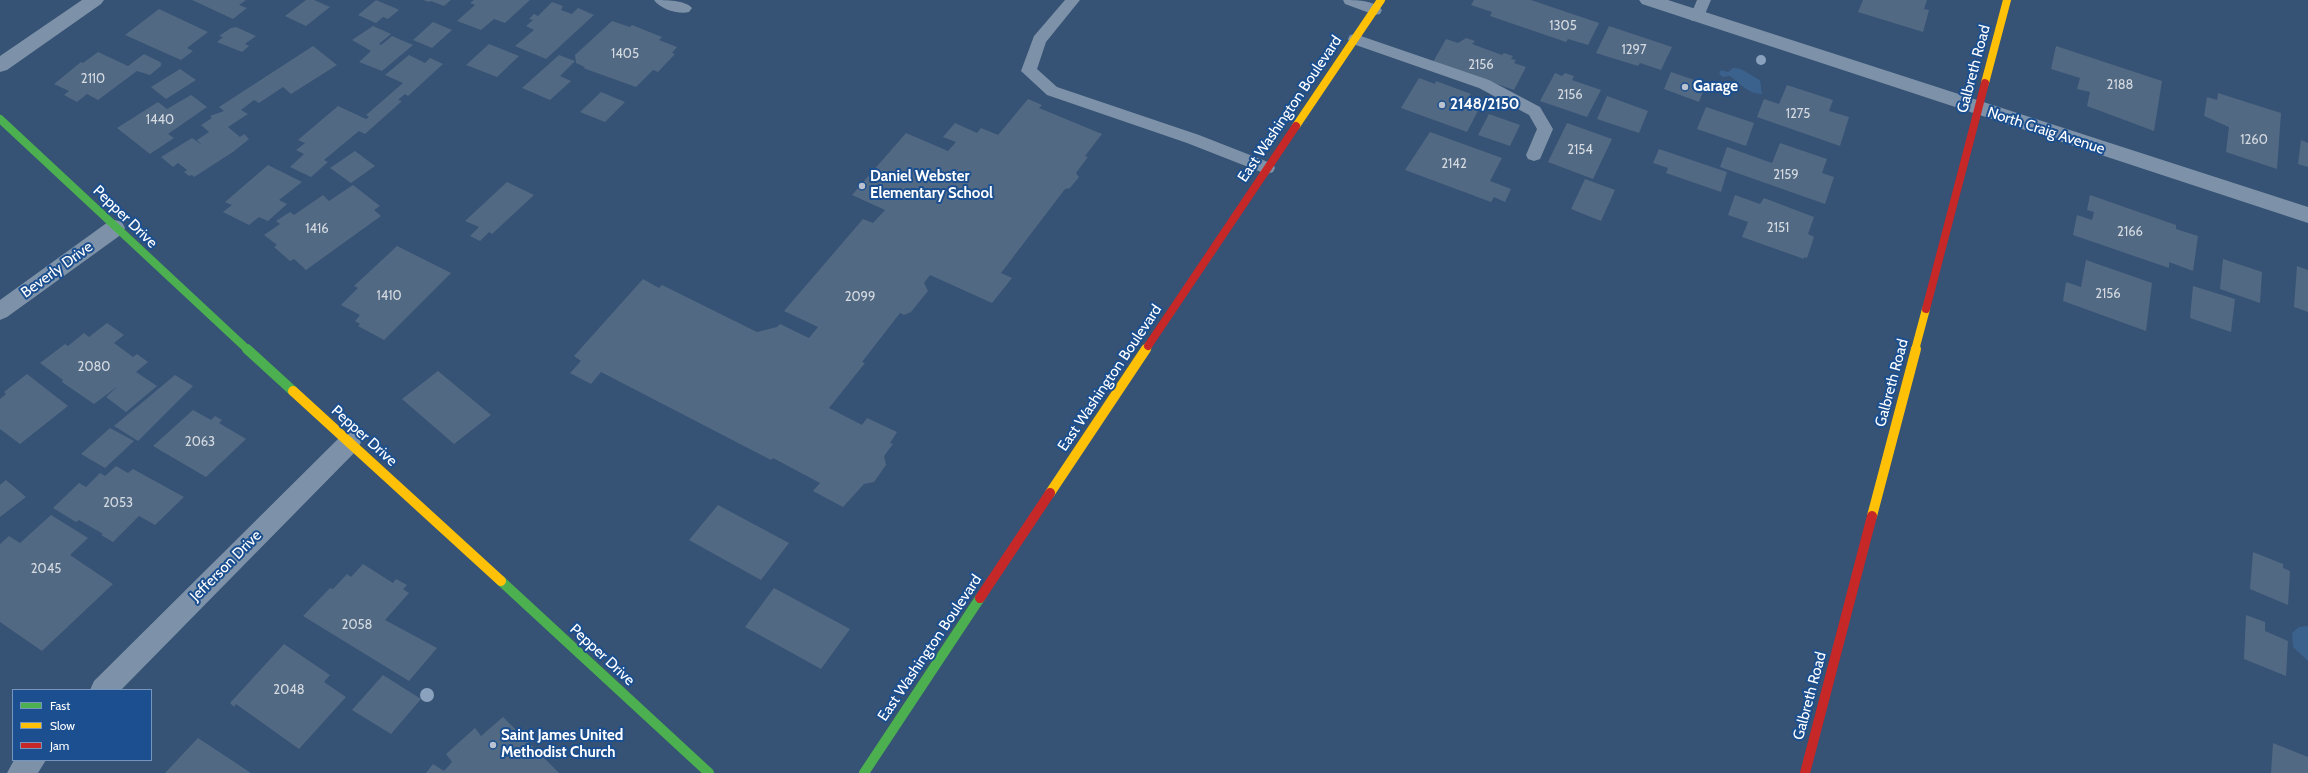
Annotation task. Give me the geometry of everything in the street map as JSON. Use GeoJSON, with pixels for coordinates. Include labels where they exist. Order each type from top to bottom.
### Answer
{"type":"FeatureCollection","features":[{"type":"Feature","properties":{"kind":"street"},"geometry":{"type":"LineString","coordinates":[[0,65],[95,0]]}},
{"type":"Feature","properties":{"kind":"street"},"geometry":{"type":"LineString","coordinates":[[663,0],[684,8]]}},
{"type":"Feature","properties":{"kind":"street","name":"North Craig Avenue"},"geometry":{"type":"LineString","coordinates":[[1648,0],[1700,8],[1978,109],[2308,215]]}},
{"type":"Feature","properties":{"kind":"street","name":"Galbreth Road"},"geometry":{"type":"LineString","coordinates":[[1805,773],[2006,0]]}},
{"type":"Feature","properties":{"kind":"street","name":"East Washington Boulevard"},"geometry":{"type":"LineString","coordinates":[[864,773],[1267,168],[1378,5]]}},
{"type":"Feature","properties":{"kind":"street","name":"Pepper Drive"},"geometry":{"type":"LineString","coordinates":[[0,119],[115,228],[709,773]]}},
{"type":"Feature","properties":{"kind":"street","name":"Beverly Drive"},"geometry":{"type":"LineString","coordinates":[[0,311],[115,228]]}},
{"type":"Feature","properties":{"kind":"street","name":"Jefferson Drive"},"geometry":{"type":"LineString","coordinates":[[104,689],[350,442]]}},
{"type":"Feature","properties":{"kind":"street"},"geometry":{"type":"LineString","coordinates":[[20,773],[32,761]]}},
{"type":"Feature","properties":{"kind":"lane"},"geometry":{"type":"LineString","coordinates":[[1073,0],[1038,40],[1029,70],[1052,91],[1193,139],[1267,168]]}},
{"type":"Feature","properties":{"kind":"lane"},"geometry":{"type":"LineString","coordinates":[[1350,0],[1378,5]]}},
{"type":"Feature","properties":{"kind":"lane"},"geometry":{"type":"LineString","coordinates":[[1355,39],[1484,84],[1535,111],[1545,129],[1534,155]]}},
{"type":"Feature","properties":{"kind":"water"},"geometry":{"type":"Polygon","coordinates":[[[1733,68],[1743,70],[1760,80],[1762,94],[1753,93],[1730,76],[1723,77],[1719,74],[1721,70],[1728,72],[1733,68]]]}},
{"type":"Feature","properties":{"kind":"water"},"geometry":{"type":"Polygon","coordinates":[[[2308,626],[2308,661],[2293,647],[2292,633],[2299,627],[2308,626]]]}},
{"type":"Feature","properties":{"kind":"building"},"geometry":{"type":"Polygon","coordinates":[[[192,0],[246,0],[239,5],[247,8],[233,19],[192,0]]]}},
{"type":"Feature","properties":{"kind":"building"},"geometry":{"type":"Polygon","coordinates":[[[306,0],[314,0],[330,7],[306,26],[285,16],[306,0]]]}},
{"type":"Feature","properties":{"kind":"building"},"geometry":{"type":"Polygon","coordinates":[[[376,0],[399,10],[388,19],[383,17],[376,23],[358,15],[376,0]]]}},
{"type":"Feature","properties":{"kind":"building"},"geometry":{"type":"Polygon","coordinates":[[[423,0],[451,0],[444,6],[431,1],[429,2],[423,0]]]}},
{"type":"Feature","properties":{"kind":"building"},"geometry":{"type":"Polygon","coordinates":[[[474,0],[530,0],[505,23],[494,19],[481,30],[457,21],[475,5],[470,3],[474,0]]]}},
{"type":"Feature","properties":{"kind":"building"},"geometry":{"type":"Polygon","coordinates":[[[1474,0],[1531,0],[1599,23],[1588,45],[1568,39],[1566,42],[1490,16],[1492,12],[1471,5],[1474,0]]]}},
{"type":"Feature","properties":{"kind":"building"},"geometry":{"type":"Polygon","coordinates":[[[1863,0],[1927,0],[1924,9],[1929,10],[1923,32],[1858,12],[1863,0]]]}},
{"type":"Feature","properties":{"kind":"building"},"geometry":{"type":"Polygon","coordinates":[[[552,2],[563,6],[561,10],[572,14],[578,8],[594,15],[546,59],[515,46],[534,30],[526,26],[533,20],[529,19],[534,14],[538,16],[552,2]]]}},
{"type":"Feature","properties":{"kind":"building"},"geometry":{"type":"Polygon","coordinates":[[[159,9],[208,32],[187,48],[193,51],[181,60],[125,35],[159,9]]]}},
{"type":"Feature","properties":{"kind":"building"},"geometry":{"type":"Polygon","coordinates":[[[612,21],[630,27],[632,25],[662,37],[659,40],[677,47],[672,53],[675,54],[658,72],[653,70],[636,87],[583,68],[585,67],[576,63],[575,55],[612,21]]]}},
{"type":"Feature","properties":{"kind":"building"},"geometry":{"type":"Polygon","coordinates":[[[433,22],[452,30],[432,48],[413,40],[433,22]]]}},
{"type":"Feature","properties":{"kind":"building"},"geometry":{"type":"Polygon","coordinates":[[[373,26],[391,34],[379,44],[381,45],[392,36],[413,45],[382,71],[359,62],[371,51],[352,40],[373,26]]]}},
{"type":"Feature","properties":{"kind":"building"},"geometry":{"type":"Polygon","coordinates":[[[1609,26],[1672,47],[1661,70],[1640,63],[1638,66],[1596,53],[1609,26]]]}},
{"type":"Feature","properties":{"kind":"building"},"geometry":{"type":"Polygon","coordinates":[[[236,27],[256,36],[245,44],[249,46],[242,52],[217,42],[223,37],[219,36],[231,28],[236,27]]]}},
{"type":"Feature","properties":{"kind":"building"},"geometry":{"type":"Polygon","coordinates":[[[1466,38],[1475,41],[1472,44],[1502,55],[1504,53],[1513,56],[1511,59],[1516,60],[1514,63],[1526,67],[1514,90],[1433,62],[1446,39],[1458,43],[1466,38]]]}},
{"type":"Feature","properties":{"kind":"building"},"geometry":{"type":"Polygon","coordinates":[[[489,44],[519,56],[497,77],[466,65],[489,44]]]}},
{"type":"Feature","properties":{"kind":"building"},"geometry":{"type":"Polygon","coordinates":[[[313,46],[337,65],[291,94],[283,87],[259,103],[254,100],[241,110],[248,114],[228,127],[240,137],[244,134],[249,139],[233,152],[194,177],[192,175],[189,176],[184,172],[187,170],[178,163],[173,167],[161,157],[192,138],[202,145],[197,140],[209,132],[201,125],[212,118],[210,116],[224,111],[219,107],[313,46]]]}},
{"type":"Feature","properties":{"kind":"building"},"geometry":{"type":"Polygon","coordinates":[[[2056,46],[2162,81],[2154,131],[2087,106],[2090,92],[2077,89],[2080,78],[2051,69],[2056,46]]]}},
{"type":"Feature","properties":{"kind":"building"},"geometry":{"type":"Polygon","coordinates":[[[98,52],[128,66],[144,54],[162,63],[160,64],[162,65],[150,75],[137,71],[98,100],[87,94],[77,102],[64,95],[69,91],[54,84],[81,62],[83,63],[98,52]]]}},
{"type":"Feature","properties":{"kind":"building"},"geometry":{"type":"Polygon","coordinates":[[[409,55],[425,63],[430,58],[443,64],[408,96],[405,94],[398,100],[402,101],[365,134],[359,131],[324,160],[328,162],[311,177],[290,167],[304,154],[296,150],[305,143],[298,140],[338,106],[366,119],[369,117],[366,115],[403,83],[385,75],[409,55]]]}},
{"type":"Feature","properties":{"kind":"building"},"geometry":{"type":"Polygon","coordinates":[[[559,55],[575,61],[560,76],[571,81],[550,100],[522,88],[559,55]]]}},
{"type":"Feature","properties":{"kind":"building"},"geometry":{"type":"Polygon","coordinates":[[[180,69],[196,80],[166,99],[151,87],[180,69]]]}},
{"type":"Feature","properties":{"kind":"building","name":"Garage"},"geometry":{"type":"Polygon","coordinates":[[[1671,72],[1706,84],[1699,102],[1664,89],[1671,72]]]}},
{"type":"Feature","properties":{"kind":"building"},"geometry":{"type":"Polygon","coordinates":[[[1555,73],[1562,76],[1565,73],[1574,76],[1572,80],[1601,90],[1587,117],[1540,101],[1555,73]]]}},
{"type":"Feature","properties":{"kind":"building","name":"2148/2150"},"geometry":{"type":"Polygon","coordinates":[[[1419,78],[1435,84],[1436,81],[1471,94],[1469,96],[1483,101],[1467,132],[1401,108],[1419,78]]]}},
{"type":"Feature","properties":{"kind":"building"},"geometry":{"type":"Polygon","coordinates":[[[1787,85],[1833,100],[1829,111],[1849,117],[1840,146],[1757,117],[1764,99],[1779,104],[1787,85]]]}},
{"type":"Feature","properties":{"kind":"building"},"geometry":{"type":"Polygon","coordinates":[[[601,92],[625,102],[605,122],[580,112],[601,92]]]}},
{"type":"Feature","properties":{"kind":"building"},"geometry":{"type":"Polygon","coordinates":[[[2218,93],[2281,113],[2277,169],[2226,152],[2229,127],[2204,116],[2207,97],[2217,100],[2218,93]]]}},
{"type":"Feature","properties":{"kind":"building"},"geometry":{"type":"Polygon","coordinates":[[[191,95],[207,107],[168,134],[174,138],[150,154],[117,128],[158,102],[167,109],[191,95]]]}},
{"type":"Feature","properties":{"kind":"building"},"geometry":{"type":"Polygon","coordinates":[[[1607,96],[1648,111],[1639,133],[1597,119],[1607,96]]]}},
{"type":"Feature","properties":{"kind":"building"},"geometry":{"type":"Polygon","coordinates":[[[1028,99],[1042,105],[1039,108],[1102,134],[1085,156],[1088,157],[1076,173],[1079,177],[1070,188],[1065,189],[1001,273],[1012,278],[992,303],[930,275],[924,283],[928,291],[911,312],[904,315],[900,313],[862,362],[865,363],[829,408],[862,425],[867,418],[897,432],[890,443],[893,444],[884,456],[886,465],[874,482],[864,484],[843,507],[813,491],[820,483],[773,458],[771,460],[601,372],[591,384],[570,373],[581,361],[574,356],[643,279],[659,288],[662,285],[757,332],[777,327],[780,324],[809,338],[818,327],[784,311],[863,219],[873,223],[885,210],[852,195],[906,133],[948,151],[956,142],[943,137],[955,123],[977,133],[981,128],[998,135],[1028,99]]]}},
{"type":"Feature","properties":{"kind":"building"},"geometry":{"type":"Polygon","coordinates":[[[1706,107],[1754,123],[1746,146],[1697,129],[1706,107]]]}},
{"type":"Feature","properties":{"kind":"building"},"geometry":{"type":"Polygon","coordinates":[[[1489,114],[1520,125],[1510,146],[1478,135],[1489,114]]]}},
{"type":"Feature","properties":{"kind":"building"},"geometry":{"type":"Polygon","coordinates":[[[1567,123],[1612,139],[1593,179],[1548,162],[1567,123]]]}},
{"type":"Feature","properties":{"kind":"building"},"geometry":{"type":"Polygon","coordinates":[[[1430,132],[1502,158],[1490,181],[1511,189],[1505,202],[1494,197],[1491,202],[1405,170],[1430,132]]]}},
{"type":"Feature","properties":{"kind":"building"},"geometry":{"type":"Polygon","coordinates":[[[2301,140],[2308,143],[2308,167],[2298,164],[2301,140]]]}},
{"type":"Feature","properties":{"kind":"building"},"geometry":{"type":"Polygon","coordinates":[[[1780,143],[1827,159],[1822,173],[1834,177],[1825,204],[1720,167],[1727,147],[1772,163],[1780,143]]]}},
{"type":"Feature","properties":{"kind":"building"},"geometry":{"type":"Polygon","coordinates":[[[1659,149],[1727,172],[1721,192],[1666,173],[1668,168],[1653,163],[1659,149]]]}},
{"type":"Feature","properties":{"kind":"building"},"geometry":{"type":"Polygon","coordinates":[[[355,151],[375,166],[351,183],[330,168],[355,151]]]}},
{"type":"Feature","properties":{"kind":"building"},"geometry":{"type":"Polygon","coordinates":[[[268,165],[302,182],[279,200],[287,204],[268,221],[259,217],[249,225],[223,212],[232,205],[225,202],[268,165]]]}},
{"type":"Feature","properties":{"kind":"building"},"geometry":{"type":"Polygon","coordinates":[[[1585,179],[1615,190],[1601,221],[1571,209],[1585,179]]]}},
{"type":"Feature","properties":{"kind":"building"},"geometry":{"type":"Polygon","coordinates":[[[507,182],[534,195],[492,234],[489,232],[480,241],[470,236],[479,227],[465,221],[507,182]]]}},
{"type":"Feature","properties":{"kind":"building"},"geometry":{"type":"Polygon","coordinates":[[[353,185],[380,206],[374,210],[381,216],[306,270],[294,259],[290,261],[274,247],[277,245],[264,235],[280,224],[276,221],[290,212],[294,215],[323,195],[329,201],[353,185]]]}},
{"type":"Feature","properties":{"kind":"building"},"geometry":{"type":"Polygon","coordinates":[[[1735,195],[1760,204],[1764,198],[1814,217],[1808,234],[1814,237],[1807,258],[1804,257],[1804,259],[1742,237],[1748,222],[1728,215],[1735,195]]]}},
{"type":"Feature","properties":{"kind":"building"},"geometry":{"type":"Polygon","coordinates":[[[2090,195],[2176,225],[2176,229],[2198,236],[2193,271],[2169,262],[2169,268],[2073,235],[2077,215],[2092,220],[2094,212],[2087,210],[2090,195]]]}},
{"type":"Feature","properties":{"kind":"building"},"geometry":{"type":"Polygon","coordinates":[[[397,246],[451,273],[384,340],[358,326],[360,324],[355,321],[360,315],[341,305],[358,288],[354,286],[397,246]]]}},
{"type":"Feature","properties":{"kind":"building"},"geometry":{"type":"Polygon","coordinates":[[[2223,259],[2262,272],[2260,303],[2220,289],[2223,259]]]}},
{"type":"Feature","properties":{"kind":"building"},"geometry":{"type":"Polygon","coordinates":[[[2086,260],[2152,283],[2146,331],[2063,301],[2066,282],[2081,287],[2086,260]]]}},
{"type":"Feature","properties":{"kind":"building"},"geometry":{"type":"Polygon","coordinates":[[[2297,266],[2308,270],[2308,312],[2294,307],[2297,266]]]}},
{"type":"Feature","properties":{"kind":"building"},"geometry":{"type":"Polygon","coordinates":[[[2193,286],[2235,299],[2231,332],[2190,318],[2193,286]]]}},
{"type":"Feature","properties":{"kind":"building"},"geometry":{"type":"Polygon","coordinates":[[[107,323],[124,335],[114,343],[133,357],[137,354],[148,362],[136,372],[157,386],[126,412],[106,397],[118,386],[94,404],[62,382],[63,380],[40,363],[65,344],[68,346],[84,333],[89,337],[107,323]]]}},
{"type":"Feature","properties":{"kind":"building"},"geometry":{"type":"Polygon","coordinates":[[[438,371],[491,415],[454,444],[402,399],[438,371]]]}},
{"type":"Feature","properties":{"kind":"building"},"geometry":{"type":"Polygon","coordinates":[[[27,374],[68,406],[20,444],[0,429],[0,399],[6,394],[4,392],[27,374]]]}},
{"type":"Feature","properties":{"kind":"building"},"geometry":{"type":"Polygon","coordinates":[[[175,375],[193,386],[138,441],[114,426],[175,375]]]}},
{"type":"Feature","properties":{"kind":"building"},"geometry":{"type":"Polygon","coordinates":[[[193,410],[211,420],[215,416],[222,420],[219,423],[246,439],[206,477],[153,446],[193,410]]]}},
{"type":"Feature","properties":{"kind":"building"},"geometry":{"type":"Polygon","coordinates":[[[110,428],[134,441],[105,468],[81,454],[110,428]]]}},
{"type":"Feature","properties":{"kind":"building"},"geometry":{"type":"Polygon","coordinates":[[[116,466],[128,473],[133,469],[184,497],[155,525],[139,516],[113,542],[101,535],[103,534],[79,520],[76,522],[53,508],[79,483],[86,487],[100,473],[105,476],[116,466]]]}},
{"type":"Feature","properties":{"kind":"building"},"geometry":{"type":"Polygon","coordinates":[[[6,480],[26,497],[0,517],[0,485],[6,480]]]}},
{"type":"Feature","properties":{"kind":"building"},"geometry":{"type":"Polygon","coordinates":[[[718,505],[789,543],[761,580],[689,540],[718,505]]]}},
{"type":"Feature","properties":{"kind":"building"},"geometry":{"type":"Polygon","coordinates":[[[51,515],[88,538],[70,555],[113,584],[42,651],[0,622],[0,544],[9,536],[20,543],[51,515]]]}},
{"type":"Feature","properties":{"kind":"building"},"geometry":{"type":"Polygon","coordinates":[[[2253,552],[2283,564],[2283,568],[2290,571],[2288,605],[2250,589],[2253,552]]]}},
{"type":"Feature","properties":{"kind":"building"},"geometry":{"type":"Polygon","coordinates":[[[363,564],[393,583],[396,579],[407,585],[403,589],[409,593],[385,620],[437,648],[409,681],[303,616],[330,588],[333,589],[347,574],[351,577],[363,564]]]}},
{"type":"Feature","properties":{"kind":"building"},"geometry":{"type":"Polygon","coordinates":[[[774,588],[850,629],[821,669],[745,627],[774,588]]]}},
{"type":"Feature","properties":{"kind":"building"},"geometry":{"type":"Polygon","coordinates":[[[2246,615],[2265,622],[2265,631],[2288,641],[2286,676],[2244,659],[2246,615]]]}},
{"type":"Feature","properties":{"kind":"building"},"geometry":{"type":"Polygon","coordinates":[[[284,644],[330,675],[324,682],[346,697],[299,749],[236,704],[234,707],[230,703],[284,644]]]}},
{"type":"Feature","properties":{"kind":"building"},"geometry":{"type":"Polygon","coordinates":[[[383,675],[421,699],[391,734],[352,710],[383,675]]]}},
{"type":"Feature","properties":{"kind":"building","name":"Saint James United Methodist Church"},"geometry":{"type":"Polygon","coordinates":[[[503,717],[559,773],[426,773],[433,764],[444,771],[452,762],[446,754],[475,728],[481,736],[503,717]]]}},
{"type":"Feature","properties":{"kind":"building"},"geometry":{"type":"Polygon","coordinates":[[[198,738],[251,773],[165,773],[198,738]]]}},
{"type":"Feature","properties":{"kind":"building"},"geometry":{"type":"Polygon","coordinates":[[[2273,743],[2308,757],[2308,773],[2271,773],[2273,743]]]}},
{"type":"Feature","properties":{"kind":"traffic: fast"},"geometry":{"type":"LineString","coordinates":[[0,119],[115,228],[293,391]]}},
{"type":"Feature","properties":{"kind":"traffic: fast"},"geometry":{"type":"LineString","coordinates":[[501,581],[709,773]]}},
{"type":"Feature","properties":{"kind":"traffic: fast"},"geometry":{"type":"LineString","coordinates":[[864,773],[980,598]]}},
{"type":"Feature","properties":{"kind":"traffic: slow"},"geometry":{"type":"LineString","coordinates":[[1296,126],[1381,0]]}},
{"type":"Feature","properties":{"kind":"traffic: slow"},"geometry":{"type":"LineString","coordinates":[[1985,83],[2007,0]]}},
{"type":"Feature","properties":{"kind":"traffic: slow"},"geometry":{"type":"LineString","coordinates":[[1872,516],[1926,309]]}},
{"type":"Feature","properties":{"kind":"traffic: slow"},"geometry":{"type":"LineString","coordinates":[[1050,493],[1148,346]]}},
{"type":"Feature","properties":{"kind":"traffic: slow"},"geometry":{"type":"LineString","coordinates":[[293,391],[501,581]]}},
{"type":"Feature","properties":{"kind":"traffic: jam"},"geometry":{"type":"LineString","coordinates":[[1926,309],[1985,83]]}},
{"type":"Feature","properties":{"kind":"traffic: jam"},"geometry":{"type":"LineString","coordinates":[[1148,346],[1296,126]]}},
{"type":"Feature","properties":{"kind":"traffic: jam"},"geometry":{"type":"LineString","coordinates":[[980,598],[1050,493]]}},
{"type":"Feature","properties":{"kind":"traffic: jam"},"geometry":{"type":"LineString","coordinates":[[1805,773],[1872,516]]}},
{"type":"Feature","properties":{"kind":"place","name":"Garage"},"geometry":{"type":"Point","coordinates":[1685,87]}},
{"type":"Feature","properties":{"kind":"place","name":"2148/2150"},"geometry":{"type":"Point","coordinates":[1442,105]}},
{"type":"Feature","properties":{"kind":"place","name":"Daniel Webster Elementary School"},"geometry":{"type":"Point","coordinates":[862,186]}},
{"type":"Feature","properties":{"kind":"place","name":"Saint James United Methodist Church"},"geometry":{"type":"Point","coordinates":[493,745]}}]}
